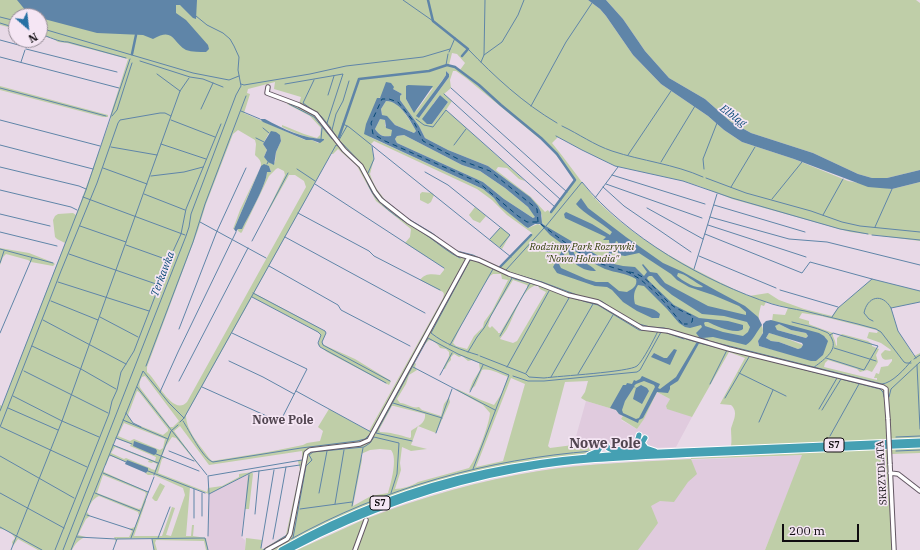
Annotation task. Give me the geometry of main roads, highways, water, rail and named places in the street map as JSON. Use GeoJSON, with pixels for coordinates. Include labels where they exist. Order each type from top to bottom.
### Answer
{"type":"FeatureCollection","features":[{"type":"Feature","properties":{"kind":"highway"},"geometry":{"type":"LineString","coordinates":[[627,449],[636,445],[638,440],[642,437],[642,443],[646,448]]}},
{"type":"Feature","properties":{"kind":"highway","name":"S7"},"geometry":{"type":"LineString","coordinates":[[281,550],[320,529],[353,514],[424,488],[467,476],[504,468],[580,457],[660,452],[920,441]]}},
{"type":"Feature","properties":{"kind":"highway"},"geometry":{"type":"LineString","coordinates":[[598,451],[605,444],[612,450]]}},
{"type":"Feature","properties":{"kind":"highway","name":"S7"},"geometry":{"type":"LineString","coordinates":[[289,550],[340,525],[404,499],[469,480],[534,467],[589,460],[637,457],[920,445]]}},
{"type":"Feature","properties":{"kind":"highway"},"geometry":{"type":"LineString","coordinates":[[580,457],[598,451],[627,449],[646,448],[660,452]]}},
{"type":"Feature","properties":{"kind":"water"},"geometry":{"type":"Polygon","coordinates":[[[17,0],[197,0],[196,19],[193,18],[180,5],[176,5],[176,13],[186,20],[208,45],[209,49],[206,52],[193,52],[186,50],[169,35],[160,36],[153,39],[143,35],[97,33],[48,20],[48,8],[24,8],[17,0]]]}},
{"type":"Feature","properties":{"kind":"water"},"geometry":{"type":"Polygon","coordinates":[[[588,0],[606,0],[623,19],[645,51],[669,78],[705,99],[731,122],[751,133],[813,153],[858,174],[872,178],[887,178],[920,170],[920,182],[892,189],[868,187],[794,159],[742,142],[724,130],[708,116],[661,84],[633,55],[600,9],[588,0]]]}},
{"type":"Feature","properties":{"kind":"water"},"geometry":{"type":"Polygon","coordinates":[[[446,71],[449,74],[449,77],[419,118],[416,116],[446,75],[446,71]]]}},
{"type":"Feature","properties":{"kind":"water"},"geometry":{"type":"Polygon","coordinates":[[[386,82],[391,83],[394,87],[393,89],[402,94],[400,96],[400,100],[419,126],[425,138],[448,150],[488,166],[530,197],[541,212],[542,223],[544,225],[605,260],[609,251],[609,240],[603,240],[606,237],[565,218],[564,214],[566,212],[592,224],[610,235],[612,232],[583,211],[576,204],[581,198],[588,208],[663,263],[683,272],[745,306],[758,317],[762,325],[746,345],[713,337],[702,338],[678,381],[670,386],[668,393],[657,392],[643,418],[639,420],[638,423],[619,414],[616,410],[610,408],[623,385],[626,385],[627,383],[632,384],[634,380],[636,381],[640,379],[642,376],[660,384],[658,388],[660,389],[676,377],[698,340],[699,337],[696,333],[702,327],[701,325],[690,328],[679,323],[644,286],[638,285],[637,287],[634,296],[635,304],[657,311],[660,314],[659,318],[652,318],[637,311],[623,302],[612,290],[607,287],[595,286],[557,273],[553,267],[563,249],[562,247],[549,252],[545,252],[544,249],[547,245],[560,245],[561,243],[550,235],[540,224],[535,224],[528,228],[526,227],[500,206],[494,198],[483,189],[364,134],[366,124],[377,98],[380,98],[386,82]],[[386,101],[381,109],[382,115],[387,116],[395,125],[414,133],[416,131],[404,112],[396,104],[386,101]],[[380,119],[375,129],[380,135],[391,136],[392,130],[386,128],[385,120],[380,119]],[[404,135],[397,136],[395,139],[397,143],[483,182],[504,199],[533,218],[535,217],[528,207],[505,188],[480,171],[462,165],[404,135]],[[616,241],[611,255],[614,264],[635,267],[644,276],[647,272],[642,265],[643,264],[650,272],[657,273],[665,283],[708,306],[746,315],[746,312],[739,306],[689,287],[639,253],[625,256],[619,255],[617,249],[618,242],[616,241]],[[567,249],[559,264],[561,268],[596,282],[608,282],[619,291],[627,292],[636,284],[636,279],[625,274],[605,269],[573,251],[577,258],[596,271],[589,271],[582,268],[575,264],[567,249]],[[678,273],[677,276],[693,286],[703,287],[687,276],[678,273]],[[652,276],[647,278],[674,305],[699,318],[728,321],[743,325],[743,329],[736,331],[721,328],[708,322],[704,323],[705,326],[723,332],[743,336],[748,332],[750,327],[747,322],[724,316],[702,314],[672,295],[652,276]],[[644,381],[634,386],[636,388],[634,387],[625,401],[622,410],[623,413],[636,419],[639,418],[655,387],[654,385],[644,381]]]}},
{"type":"Feature","properties":{"kind":"water"},"geometry":{"type":"Polygon","coordinates":[[[406,86],[433,86],[414,113],[406,99],[406,86]]]}},
{"type":"Feature","properties":{"kind":"water"},"geometry":{"type":"Polygon","coordinates":[[[440,95],[448,102],[432,124],[427,124],[422,119],[440,95]]]}},
{"type":"Feature","properties":{"kind":"water"},"geometry":{"type":"Polygon","coordinates":[[[260,119],[265,119],[286,130],[301,135],[324,140],[320,143],[312,140],[306,140],[263,122],[260,119]]]}},
{"type":"Feature","properties":{"kind":"water"},"geometry":{"type":"Polygon","coordinates":[[[271,131],[280,135],[281,141],[276,152],[274,165],[268,162],[264,157],[267,150],[263,144],[271,131]]]}},
{"type":"Feature","properties":{"kind":"water"},"geometry":{"type":"Polygon","coordinates":[[[264,164],[269,166],[271,172],[267,172],[253,209],[242,229],[238,229],[236,232],[234,229],[261,166],[264,164]]]}},
{"type":"Feature","properties":{"kind":"water"},"geometry":{"type":"Polygon","coordinates":[[[771,320],[819,333],[828,341],[823,355],[816,361],[811,361],[759,346],[758,341],[763,333],[763,324],[766,321],[771,320]],[[779,324],[775,326],[777,330],[806,338],[808,336],[806,333],[791,330],[779,324]],[[769,333],[766,338],[771,341],[779,342],[798,349],[803,345],[802,343],[769,333]]]}},
{"type":"Feature","properties":{"kind":"water"},"geometry":{"type":"Polygon","coordinates":[[[674,349],[677,350],[670,365],[651,357],[654,353],[667,358],[674,349]]]}},
{"type":"Feature","properties":{"kind":"water"},"geometry":{"type":"Polygon","coordinates":[[[641,385],[649,391],[642,404],[633,399],[636,388],[641,385]]]}},
{"type":"Feature","properties":{"kind":"water"},"geometry":{"type":"Polygon","coordinates":[[[134,441],[156,449],[156,454],[154,455],[133,446],[134,441]]]}},
{"type":"Feature","properties":{"kind":"water"},"geometry":{"type":"Polygon","coordinates":[[[127,460],[148,468],[148,471],[146,473],[125,464],[127,460]]]}},
{"type":"Feature","properties":{"kind":"waterway"},"geometry":{"type":"LineString","coordinates":[[403,0],[433,21]]}},
{"type":"Feature","properties":{"kind":"waterway"},"geometry":{"type":"LineString","coordinates":[[428,0],[433,21],[468,49],[462,56]]}},
{"type":"Feature","properties":{"kind":"waterway"},"geometry":{"type":"LineString","coordinates":[[481,62],[484,55],[485,0]]}},
{"type":"Feature","properties":{"kind":"waterway"},"geometry":{"type":"LineString","coordinates":[[484,55],[502,42],[518,15],[524,0]]}},
{"type":"Feature","properties":{"kind":"waterway"},"geometry":{"type":"LineString","coordinates":[[531,106],[566,42],[592,3]]}},
{"type":"Feature","properties":{"kind":"waterway","name":"Terkawka"},"geometry":{"type":"LineString","coordinates":[[63,550],[186,236],[191,214],[236,95],[241,86],[238,70],[239,57],[230,39],[223,33],[207,25],[196,16]]}},
{"type":"Feature","properties":{"kind":"waterway"},"geometry":{"type":"LineString","coordinates":[[0,17],[8,19]]}},
{"type":"Feature","properties":{"kind":"waterway"},"geometry":{"type":"LineString","coordinates":[[0,23],[8,26]]}},
{"type":"Feature","properties":{"kind":"waterway"},"geometry":{"type":"LineString","coordinates":[[48,30],[193,73],[229,80],[239,76]]}},
{"type":"Feature","properties":{"kind":"waterway"},"geometry":{"type":"LineString","coordinates":[[132,54],[136,35]]}},
{"type":"Feature","properties":{"kind":"waterway"},"geometry":{"type":"LineString","coordinates":[[48,37],[126,58]]}},
{"type":"Feature","properties":{"kind":"waterway"},"geometry":{"type":"LineString","coordinates":[[449,52],[455,38]]}},
{"type":"Feature","properties":{"kind":"waterway"},"geometry":{"type":"LineString","coordinates":[[0,40],[8,42]]}},
{"type":"Feature","properties":{"kind":"waterway"},"geometry":{"type":"LineString","coordinates":[[26,49],[117,72]]}},
{"type":"Feature","properties":{"kind":"waterway"},"geometry":{"type":"LineString","coordinates":[[241,84],[244,85],[310,74],[346,66],[423,57],[450,49]]}},
{"type":"Feature","properties":{"kind":"waterway"},"geometry":{"type":"LineString","coordinates":[[468,49],[510,89],[557,123]]}},
{"type":"Feature","properties":{"kind":"waterway"},"geometry":{"type":"LineString","coordinates":[[21,62],[25,50]]}},
{"type":"Feature","properties":{"kind":"waterway"},"geometry":{"type":"LineString","coordinates":[[446,65],[448,54]]}},
{"type":"Feature","properties":{"kind":"waterway"},"geometry":{"type":"LineString","coordinates":[[0,57],[119,88]]}},
{"type":"Feature","properties":{"kind":"waterway"},"geometry":{"type":"LineString","coordinates":[[0,411],[86,190],[130,59]]}},
{"type":"Feature","properties":{"kind":"waterway"},"geometry":{"type":"LineString","coordinates":[[140,61],[190,77],[203,79],[223,87]]}},
{"type":"Feature","properties":{"kind":"waterway"},"geometry":{"type":"LineString","coordinates":[[112,116],[117,110],[132,63]]}},
{"type":"Feature","properties":{"kind":"waterway"},"geometry":{"type":"LineString","coordinates":[[339,137],[359,79],[429,71],[447,65],[455,67],[479,85],[541,138],[557,154],[575,180],[551,212]]}},
{"type":"Feature","properties":{"kind":"waterway"},"geometry":{"type":"LineString","coordinates":[[157,74],[180,91]]}},
{"type":"Feature","properties":{"kind":"waterway"},"geometry":{"type":"LineString","coordinates":[[285,84],[343,74],[327,123]]}},
{"type":"Feature","properties":{"kind":"waterway"},"geometry":{"type":"LineString","coordinates":[[328,95],[334,76]]}},
{"type":"Feature","properties":{"kind":"waterway"},"geometry":{"type":"LineString","coordinates":[[171,116],[180,91],[189,78]]}},
{"type":"Feature","properties":{"kind":"waterway"},"geometry":{"type":"LineString","coordinates":[[314,80],[303,103],[321,116],[331,128]]}},
{"type":"Feature","properties":{"kind":"waterway"},"geometry":{"type":"LineString","coordinates":[[336,136],[332,130],[336,114],[343,101],[349,81]]}},
{"type":"Feature","properties":{"kind":"waterway"},"geometry":{"type":"LineString","coordinates":[[201,109],[213,83]]}},
{"type":"Feature","properties":{"kind":"waterway"},"geometry":{"type":"LineString","coordinates":[[0,88],[106,116]]}},
{"type":"Feature","properties":{"kind":"waterway"},"geometry":{"type":"LineString","coordinates":[[451,88],[567,192]]}},
{"type":"Feature","properties":{"kind":"waterway"},"geometry":{"type":"LineString","coordinates":[[628,155],[671,91]]}},
{"type":"Feature","properties":{"kind":"waterway"},"geometry":{"type":"LineString","coordinates":[[444,94],[561,200]]}},
{"type":"Feature","properties":{"kind":"waterway"},"geometry":{"type":"LineString","coordinates":[[146,366],[246,96]]}},
{"type":"Feature","properties":{"kind":"waterway"},"geometry":{"type":"LineString","coordinates":[[289,104],[314,117],[332,139]]}},
{"type":"Feature","properties":{"kind":"waterway"},"geometry":{"type":"LineString","coordinates":[[661,162],[695,106]]}},
{"type":"Feature","properties":{"kind":"waterway"},"geometry":{"type":"LineString","coordinates":[[416,119],[424,125],[433,127],[446,110],[555,207]]}},
{"type":"Feature","properties":{"kind":"waterway"},"geometry":{"type":"LineString","coordinates":[[241,111],[260,119]]}},
{"type":"Feature","properties":{"kind":"waterway"},"geometry":{"type":"LineString","coordinates":[[0,427],[97,183],[118,123],[120,120],[160,113],[165,113],[171,116],[62,421],[11,550]]}},
{"type":"Feature","properties":{"kind":"waterway"},"geometry":{"type":"LineString","coordinates":[[0,120],[100,146]]}},
{"type":"Feature","properties":{"kind":"waterway"},"geometry":{"type":"LineString","coordinates":[[171,120],[215,137]]}},
{"type":"Feature","properties":{"kind":"waterway"},"geometry":{"type":"LineString","coordinates":[[704,169],[703,159],[717,123]]}},
{"type":"Feature","properties":{"kind":"waterway"},"geometry":{"type":"LineString","coordinates":[[55,550],[109,414],[121,372],[134,351],[169,260],[181,234],[186,209],[221,124]]}},
{"type":"Feature","properties":{"kind":"waterway"},"geometry":{"type":"LineString","coordinates":[[343,124],[349,127],[511,257]]}},
{"type":"Feature","properties":{"kind":"waterway"},"geometry":{"type":"LineString","coordinates":[[347,126],[339,140],[361,163],[373,184]]}},
{"type":"Feature","properties":{"kind":"waterway"},"geometry":{"type":"LineString","coordinates":[[562,126],[599,146],[612,151],[681,169],[703,177]]}},
{"type":"Feature","properties":{"kind":"waterway"},"geometry":{"type":"LineString","coordinates":[[263,128],[269,133]]}},
{"type":"Feature","properties":{"kind":"waterway"},"geometry":{"type":"LineString","coordinates":[[321,139],[322,128]]}},
{"type":"Feature","properties":{"kind":"waterway"},"geometry":{"type":"LineString","coordinates":[[454,145],[466,129]]}},
{"type":"Feature","properties":{"kind":"waterway"},"geometry":{"type":"LineString","coordinates":[[556,136],[615,166],[683,181],[732,198],[840,229],[868,234]]}},
{"type":"Feature","properties":{"kind":"waterway"},"geometry":{"type":"LineString","coordinates":[[256,138],[264,142]]}},
{"type":"Feature","properties":{"kind":"waterway"},"geometry":{"type":"LineString","coordinates":[[161,144],[206,159]]}},
{"type":"Feature","properties":{"kind":"waterway"},"geometry":{"type":"LineString","coordinates":[[0,145],[93,169]]}},
{"type":"Feature","properties":{"kind":"waterway"},"geometry":{"type":"LineString","coordinates":[[180,422],[184,418],[336,145],[340,147]]}},
{"type":"Feature","properties":{"kind":"waterway"},"geometry":{"type":"LineString","coordinates":[[368,173],[374,159],[372,146]]}},
{"type":"Feature","properties":{"kind":"waterway"},"geometry":{"type":"LineString","coordinates":[[111,147],[157,155]]}},
{"type":"Feature","properties":{"kind":"waterway"},"geometry":{"type":"LineString","coordinates":[[731,187],[755,147]]}},
{"type":"Feature","properties":{"kind":"waterway"},"geometry":{"type":"LineString","coordinates":[[772,199],[802,162]]}},
{"type":"Feature","properties":{"kind":"waterway"},"geometry":{"type":"LineString","coordinates":[[0,167],[86,189]]}},
{"type":"Feature","properties":{"kind":"waterway"},"geometry":{"type":"LineString","coordinates":[[151,176],[184,172],[203,167]]}},
{"type":"Feature","properties":{"kind":"waterway"},"geometry":{"type":"LineString","coordinates":[[595,198],[618,167]]}},
{"type":"Feature","properties":{"kind":"waterway"},"geometry":{"type":"LineString","coordinates":[[103,168],[147,184]]}},
{"type":"Feature","properties":{"kind":"waterway"},"geometry":{"type":"LineString","coordinates":[[179,329],[217,231],[246,168]]}},
{"type":"Feature","properties":{"kind":"waterway"},"geometry":{"type":"LineString","coordinates":[[297,169],[315,181]]}},
{"type":"Feature","properties":{"kind":"waterway"},"geometry":{"type":"LineString","coordinates":[[425,172],[448,185],[510,235],[500,247]]}},
{"type":"Feature","properties":{"kind":"waterway"},"geometry":{"type":"LineString","coordinates":[[252,241],[288,173]]}},
{"type":"Feature","properties":{"kind":"waterway"},"geometry":{"type":"LineString","coordinates":[[363,173],[374,195],[388,210],[460,258]]}},
{"type":"Feature","properties":{"kind":"waterway"},"geometry":{"type":"LineString","coordinates":[[612,175],[705,204]]}},
{"type":"Feature","properties":{"kind":"waterway"},"geometry":{"type":"LineString","coordinates":[[706,178],[746,193],[811,211],[842,222],[860,226],[920,232]]}},
{"type":"Feature","properties":{"kind":"waterway"},"geometry":{"type":"LineString","coordinates":[[823,215],[843,179]]}},
{"type":"Feature","properties":{"kind":"waterway"},"geometry":{"type":"LineString","coordinates":[[546,226],[582,182],[600,202],[621,221],[644,239],[694,270],[746,295],[772,304],[876,329],[881,332],[904,362],[911,363]]}},
{"type":"Feature","properties":{"kind":"waterway"},"geometry":{"type":"LineString","coordinates":[[315,184],[444,268]]}},
{"type":"Feature","properties":{"kind":"waterway"},"geometry":{"type":"LineString","coordinates":[[606,184],[702,218]]}},
{"type":"Feature","properties":{"kind":"waterway"},"geometry":{"type":"LineString","coordinates":[[603,187],[624,206],[691,252]]}},
{"type":"Feature","properties":{"kind":"waterway"},"geometry":{"type":"LineString","coordinates":[[875,227],[892,189]]}},
{"type":"Feature","properties":{"kind":"waterway"},"geometry":{"type":"LineString","coordinates":[[0,190],[71,207],[77,210]]}},
{"type":"Feature","properties":{"kind":"waterway"},"geometry":{"type":"LineString","coordinates":[[144,194],[185,210]]}},
{"type":"Feature","properties":{"kind":"waterway"},"geometry":{"type":"LineString","coordinates":[[694,269],[717,194]]}},
{"type":"Feature","properties":{"kind":"waterway"},"geometry":{"type":"LineString","coordinates":[[83,197],[185,235]]}},
{"type":"Feature","properties":{"kind":"waterway"},"geometry":{"type":"LineString","coordinates":[[381,197],[407,218],[432,233],[445,243]]}},
{"type":"Feature","properties":{"kind":"waterway"},"geometry":{"type":"LineString","coordinates":[[714,205],[805,232]]}},
{"type":"Feature","properties":{"kind":"waterway"},"geometry":{"type":"LineString","coordinates":[[647,208],[703,239]]}},
{"type":"Feature","properties":{"kind":"waterway"},"geometry":{"type":"LineString","coordinates":[[298,213],[369,251],[374,256],[440,290]]}},
{"type":"Feature","properties":{"kind":"waterway"},"geometry":{"type":"LineString","coordinates":[[0,214],[50,226]]}},
{"type":"Feature","properties":{"kind":"waterway"},"geometry":{"type":"LineString","coordinates":[[710,217],[789,239],[827,242],[920,265]]}},
{"type":"Feature","properties":{"kind":"waterway"},"geometry":{"type":"LineString","coordinates":[[200,222],[266,258]]}},
{"type":"Feature","properties":{"kind":"waterway"},"geometry":{"type":"LineString","coordinates":[[708,225],[806,257]]}},
{"type":"Feature","properties":{"kind":"waterway"},"geometry":{"type":"LineString","coordinates":[[80,226],[126,242]]}},
{"type":"Feature","properties":{"kind":"waterway"},"geometry":{"type":"LineString","coordinates":[[490,239],[500,228]]}},
{"type":"Feature","properties":{"kind":"waterway"},"geometry":{"type":"LineString","coordinates":[[506,270],[544,228]]}},
{"type":"Feature","properties":{"kind":"waterway"},"geometry":{"type":"LineString","coordinates":[[0,232],[57,246]]}},
{"type":"Feature","properties":{"kind":"waterway"},"geometry":{"type":"LineString","coordinates":[[160,392],[236,232]]}},
{"type":"Feature","properties":{"kind":"waterway"},"geometry":{"type":"LineString","coordinates":[[705,234],[802,273],[810,262],[872,279]]}},
{"type":"Feature","properties":{"kind":"waterway"},"geometry":{"type":"LineString","coordinates":[[499,268],[531,235]]}},
{"type":"Feature","properties":{"kind":"waterway"},"geometry":{"type":"LineString","coordinates":[[872,235],[920,240]]}},
{"type":"Feature","properties":{"kind":"waterway"},"geometry":{"type":"LineString","coordinates":[[285,237],[425,313]]}},
{"type":"Feature","properties":{"kind":"waterway"},"geometry":{"type":"LineString","coordinates":[[126,245],[168,260]]}},
{"type":"Feature","properties":{"kind":"waterway"},"geometry":{"type":"LineString","coordinates":[[179,381],[248,248]]}},
{"type":"Feature","properties":{"kind":"waterway"},"geometry":{"type":"LineString","coordinates":[[0,249],[53,263]]}},
{"type":"Feature","properties":{"kind":"waterway"},"geometry":{"type":"LineString","coordinates":[[0,263],[4,251]]}},
{"type":"Feature","properties":{"kind":"waterway"},"geometry":{"type":"LineString","coordinates":[[457,251],[473,255],[499,268]]}},
{"type":"Feature","properties":{"kind":"waterway"},"geometry":{"type":"LineString","coordinates":[[69,254],[159,285]]}},
{"type":"Feature","properties":{"kind":"waterway"},"geometry":{"type":"LineString","coordinates":[[699,256],[776,288]]}},
{"type":"Feature","properties":{"kind":"waterway"},"geometry":{"type":"LineString","coordinates":[[0,333],[32,258]]}},
{"type":"Feature","properties":{"kind":"waterway"},"geometry":{"type":"LineString","coordinates":[[296,391],[371,432],[466,259]]}},
{"type":"Feature","properties":{"kind":"waterway"},"geometry":{"type":"LineString","coordinates":[[478,355],[453,346],[431,333],[470,260],[484,264],[515,279],[579,300]]}},
{"type":"Feature","properties":{"kind":"waterway"},"geometry":{"type":"LineString","coordinates":[[269,266],[338,305],[341,310],[410,346]]}},
{"type":"Feature","properties":{"kind":"waterway"},"geometry":{"type":"LineString","coordinates":[[450,345],[493,269]]}},
{"type":"Feature","properties":{"kind":"waterway"},"geometry":{"type":"LineString","coordinates":[[508,272],[542,282],[577,295]]}},
{"type":"Feature","properties":{"kind":"waterway"},"geometry":{"type":"LineString","coordinates":[[468,352],[484,328],[512,278]]}},
{"type":"Feature","properties":{"kind":"waterway"},"geometry":{"type":"LineString","coordinates":[[832,317],[838,308],[872,279],[920,291]]}},
{"type":"Feature","properties":{"kind":"waterway"},"geometry":{"type":"LineString","coordinates":[[58,282],[149,311]]}},
{"type":"Feature","properties":{"kind":"waterway"},"geometry":{"type":"LineString","coordinates":[[500,336],[530,283]]}},
{"type":"Feature","properties":{"kind":"waterway"},"geometry":{"type":"LineString","coordinates":[[780,290],[838,307]]}},
{"type":"Feature","properties":{"kind":"waterway"},"geometry":{"type":"LineString","coordinates":[[507,367],[549,291]]}},
{"type":"Feature","properties":{"kind":"waterway"},"geometry":{"type":"LineString","coordinates":[[253,293],[325,331],[326,333],[322,342],[323,345],[390,381]]}},
{"type":"Feature","properties":{"kind":"waterway"},"geometry":{"type":"LineString","coordinates":[[252,297],[318,332],[321,335],[318,343],[320,347],[386,383]]}},
{"type":"Feature","properties":{"kind":"waterway"},"geometry":{"type":"LineString","coordinates":[[584,297],[601,301],[610,307]]}},
{"type":"Feature","properties":{"kind":"waterway"},"geometry":{"type":"LineString","coordinates":[[526,373],[569,298]]}},
{"type":"Feature","properties":{"kind":"waterway"},"geometry":{"type":"LineString","coordinates":[[873,321],[864,313],[868,303],[871,300],[879,298],[887,303],[891,308]]}},
{"type":"Feature","properties":{"kind":"waterway"},"geometry":{"type":"LineString","coordinates":[[51,301],[98,320]]}},
{"type":"Feature","properties":{"kind":"waterway"},"geometry":{"type":"LineString","coordinates":[[480,356],[526,374],[529,377],[544,378],[608,372],[637,366],[645,355],[658,331],[639,330],[598,305],[583,301]]}},
{"type":"Feature","properties":{"kind":"waterway"},"geometry":{"type":"LineString","coordinates":[[916,358],[898,331],[891,308],[920,302]]}},
{"type":"Feature","properties":{"kind":"waterway"},"geometry":{"type":"LineString","coordinates":[[551,377],[593,304]]}},
{"type":"Feature","properties":{"kind":"waterway"},"geometry":{"type":"LineString","coordinates":[[578,374],[613,315]]}},
{"type":"Feature","properties":{"kind":"waterway"},"geometry":{"type":"LineString","coordinates":[[100,317],[138,337]]}},
{"type":"Feature","properties":{"kind":"waterway"},"geometry":{"type":"LineString","coordinates":[[43,320],[126,364]]}},
{"type":"Feature","properties":{"kind":"waterway"},"geometry":{"type":"LineString","coordinates":[[792,322],[827,332],[832,339],[833,348],[831,352],[825,359],[813,368]]}},
{"type":"Feature","properties":{"kind":"waterway"},"geometry":{"type":"LineString","coordinates":[[639,324],[650,327],[664,328],[682,333]]}},
{"type":"Feature","properties":{"kind":"waterway"},"geometry":{"type":"LineString","coordinates":[[513,376],[528,381],[544,381],[637,372],[640,370],[661,332]]}},
{"type":"Feature","properties":{"kind":"waterway"},"geometry":{"type":"LineString","coordinates":[[664,332],[684,339]]}},
{"type":"Feature","properties":{"kind":"waterway"},"geometry":{"type":"LineString","coordinates":[[202,387],[280,422],[307,369],[232,333]]}},
{"type":"Feature","properties":{"kind":"waterway"},"geometry":{"type":"LineString","coordinates":[[826,358],[864,370],[878,346],[833,333],[830,335]]}},
{"type":"Feature","properties":{"kind":"waterway"},"geometry":{"type":"LineString","coordinates":[[412,441],[376,433],[428,338],[458,354],[509,375],[473,469]]}},
{"type":"Feature","properties":{"kind":"waterway"},"geometry":{"type":"LineString","coordinates":[[702,338],[708,340]]}},
{"type":"Feature","properties":{"kind":"waterway"},"geometry":{"type":"LineString","coordinates":[[686,339],[696,342]]}},
{"type":"Feature","properties":{"kind":"waterway"},"geometry":{"type":"LineString","coordinates":[[713,342],[882,384],[890,381],[902,372],[911,361]]}},
{"type":"Feature","properties":{"kind":"waterway"},"geometry":{"type":"LineString","coordinates":[[699,343],[727,350],[710,384]]}},
{"type":"Feature","properties":{"kind":"waterway"},"geometry":{"type":"LineString","coordinates":[[32,346],[81,369],[116,389]]}},
{"type":"Feature","properties":{"kind":"waterway"},"geometry":{"type":"LineString","coordinates":[[834,348],[876,361]]}},
{"type":"Feature","properties":{"kind":"waterway"},"geometry":{"type":"LineString","coordinates":[[731,351],[837,378],[819,409]]}},
{"type":"Feature","properties":{"kind":"waterway"},"geometry":{"type":"LineString","coordinates":[[440,375],[452,353]]}},
{"type":"Feature","properties":{"kind":"waterway"},"geometry":{"type":"LineString","coordinates":[[914,359],[920,355]]}},
{"type":"Feature","properties":{"kind":"waterway"},"geometry":{"type":"LineString","coordinates":[[725,398],[749,357]]}},
{"type":"Feature","properties":{"kind":"waterway"},"geometry":{"type":"LineString","coordinates":[[229,361],[294,394]]}},
{"type":"Feature","properties":{"kind":"waterway"},"geometry":{"type":"LineString","coordinates":[[889,397],[891,389],[920,362]]}},
{"type":"Feature","properties":{"kind":"waterway"},"geometry":{"type":"LineString","coordinates":[[470,392],[483,365]]}},
{"type":"Feature","properties":{"kind":"waterway"},"geometry":{"type":"LineString","coordinates":[[917,365],[920,429]]}},
{"type":"Feature","properties":{"kind":"waterway"},"geometry":{"type":"LineString","coordinates":[[413,367],[495,410]]}},
{"type":"Feature","properties":{"kind":"waterway"},"geometry":{"type":"LineString","coordinates":[[24,371],[108,413]]}},
{"type":"Feature","properties":{"kind":"waterway"},"geometry":{"type":"LineString","coordinates":[[71,550],[143,371],[169,403],[184,418]]}},
{"type":"Feature","properties":{"kind":"waterway"},"geometry":{"type":"LineString","coordinates":[[739,373],[786,396]]}},
{"type":"Feature","properties":{"kind":"waterway"},"geometry":{"type":"LineString","coordinates":[[822,410],[841,379],[880,389],[883,392],[884,397]]}},
{"type":"Feature","properties":{"kind":"waterway"},"geometry":{"type":"LineString","coordinates":[[830,436],[859,384]]}},
{"type":"Feature","properties":{"kind":"waterway"},"geometry":{"type":"LineString","coordinates":[[137,387],[207,475]]}},
{"type":"Feature","properties":{"kind":"waterway"},"geometry":{"type":"LineString","coordinates":[[436,433],[452,389]]}},
{"type":"Feature","properties":{"kind":"waterway"},"geometry":{"type":"LineString","coordinates":[[759,422],[773,390]]}},
{"type":"Feature","properties":{"kind":"waterway"},"geometry":{"type":"LineString","coordinates":[[13,396],[62,421],[99,437]]}},
{"type":"Feature","properties":{"kind":"waterway"},"geometry":{"type":"LineString","coordinates":[[393,403],[442,418]]}},
{"type":"Feature","properties":{"kind":"waterway"},"geometry":{"type":"LineString","coordinates":[[8,408],[58,430]]}},
{"type":"Feature","properties":{"kind":"waterway"},"geometry":{"type":"LineString","coordinates":[[126,413],[133,423],[141,427]]}},
{"type":"Feature","properties":{"kind":"waterway"},"geometry":{"type":"LineString","coordinates":[[123,420],[168,439]]}},
{"type":"Feature","properties":{"kind":"waterway"},"geometry":{"type":"LineString","coordinates":[[183,421],[205,456],[213,462],[357,441],[365,439],[369,435]]}},
{"type":"Feature","properties":{"kind":"waterway"},"geometry":{"type":"LineString","coordinates":[[154,475],[171,431],[178,425]]}},
{"type":"Feature","properties":{"kind":"waterway"},"geometry":{"type":"LineString","coordinates":[[1,427],[87,467]]}},
{"type":"Feature","properties":{"kind":"waterway"},"geometry":{"type":"LineString","coordinates":[[896,437],[920,436]]}},
{"type":"Feature","properties":{"kind":"waterway"},"geometry":{"type":"LineString","coordinates":[[293,538],[306,466],[312,460],[309,455],[313,452],[364,447],[370,443],[374,437],[399,443],[397,474],[391,493]]}},
{"type":"Feature","properties":{"kind":"waterway"},"geometry":{"type":"LineString","coordinates":[[116,438],[132,444]]}},
{"type":"Feature","properties":{"kind":"waterway"},"geometry":{"type":"LineString","coordinates":[[113,445],[158,463]]}},
{"type":"Feature","properties":{"kind":"waterway"},"geometry":{"type":"LineString","coordinates":[[352,506],[363,448]]}},
{"type":"Feature","properties":{"kind":"waterway"},"geometry":{"type":"LineString","coordinates":[[335,504],[344,450]]}},
{"type":"Feature","properties":{"kind":"waterway"},"geometry":{"type":"LineString","coordinates":[[896,451],[920,450]]}},
{"type":"Feature","properties":{"kind":"waterway"},"geometry":{"type":"LineString","coordinates":[[169,451],[194,461]]}},
{"type":"Feature","properties":{"kind":"waterway"},"geometry":{"type":"LineString","coordinates":[[319,493],[327,451]]}},
{"type":"Feature","properties":{"kind":"waterway"},"geometry":{"type":"LineString","coordinates":[[291,539],[362,505],[437,479],[514,461],[593,451]]}},
{"type":"Feature","properties":{"kind":"waterway"},"geometry":{"type":"LineString","coordinates":[[290,527],[304,453]]}},
{"type":"Feature","properties":{"kind":"waterway"},"geometry":{"type":"LineString","coordinates":[[156,454],[199,471]]}},
{"type":"Feature","properties":{"kind":"waterway"},"geometry":{"type":"LineString","coordinates":[[110,455],[126,462]]}},
{"type":"Feature","properties":{"kind":"waterway"},"geometry":{"type":"LineString","coordinates":[[0,456],[74,498]]}},
{"type":"Feature","properties":{"kind":"waterway"},"geometry":{"type":"LineString","coordinates":[[208,536],[208,476],[302,460]]}},
{"type":"Feature","properties":{"kind":"waterway"},"geometry":{"type":"LineString","coordinates":[[209,494],[252,472],[300,465]]}},
{"type":"Feature","properties":{"kind":"waterway"},"geometry":{"type":"LineString","coordinates":[[273,539],[286,467]]}},
{"type":"Feature","properties":{"kind":"waterway"},"geometry":{"type":"LineString","coordinates":[[261,548],[274,470]]}},
{"type":"Feature","properties":{"kind":"waterway"},"geometry":{"type":"LineString","coordinates":[[148,471],[205,493]]}},
{"type":"Feature","properties":{"kind":"waterway"},"geometry":{"type":"LineString","coordinates":[[255,514],[259,471]]}},
{"type":"Feature","properties":{"kind":"waterway"},"geometry":{"type":"LineString","coordinates":[[103,473],[148,492]]}},
{"type":"Feature","properties":{"kind":"waterway"},"geometry":{"type":"LineString","coordinates":[[242,536],[249,475]]}},
{"type":"Feature","properties":{"kind":"waterway"},"geometry":{"type":"LineString","coordinates":[[131,538],[154,477]]}},
{"type":"Feature","properties":{"kind":"waterway"},"geometry":{"type":"LineString","coordinates":[[194,489],[194,518]]}},
{"type":"Feature","properties":{"kind":"waterway"},"geometry":{"type":"LineString","coordinates":[[0,493],[64,528]]}},
{"type":"Feature","properties":{"kind":"waterway"},"geometry":{"type":"LineString","coordinates":[[95,493],[140,511]]}},
{"type":"Feature","properties":{"kind":"waterway"},"geometry":{"type":"LineString","coordinates":[[202,493],[202,516]]}},
{"type":"Feature","properties":{"kind":"waterway"},"geometry":{"type":"LineString","coordinates":[[300,509],[352,502]]}},
{"type":"Feature","properties":{"kind":"waterway"},"geometry":{"type":"LineString","coordinates":[[158,538],[170,507]]}},
{"type":"Feature","properties":{"kind":"waterway"},"geometry":{"type":"LineString","coordinates":[[87,515],[133,530]]}},
{"type":"Feature","properties":{"kind":"waterway"},"geometry":{"type":"LineString","coordinates":[[0,527],[42,550]]}},
{"type":"Feature","properties":{"kind":"waterway"},"geometry":{"type":"LineString","coordinates":[[263,550],[287,535]]}},
{"type":"Feature","properties":{"kind":"waterway"},"geometry":{"type":"LineString","coordinates":[[77,537],[116,539]]}},
{"type":"Feature","properties":{"kind":"waterway"},"geometry":{"type":"LineString","coordinates":[[113,550],[117,539],[205,538],[208,550]]}},
{"type":"Feature","properties":{"kind":"waterway"},"geometry":{"type":"LineString","coordinates":[[152,539],[154,550]]}},
{"type":"Feature","properties":{"kind":"waterway"},"geometry":{"type":"LineString","coordinates":[[271,550],[287,541]]}},
{"type":"Feature","properties":{"kind":"district","name":"Nowe Pole"},"geometry":{"type":"Point","coordinates":[283,421]}},
{"type":"Feature","properties":{"kind":"district","name":"Nowe Pole"},"geometry":{"type":"Point","coordinates":[605,444]}},
{"type":"Feature","properties":{"kind":"water label","name":"Elbląg"},"geometry":{"type":"Point","coordinates":[733,116]}},
{"type":"Feature","properties":{"kind":"park label","name":"Rodzinny Park Rozrywki \"Nowa Holandia\""},"geometry":{"type":"Point","coordinates":[582,252]}}]}
